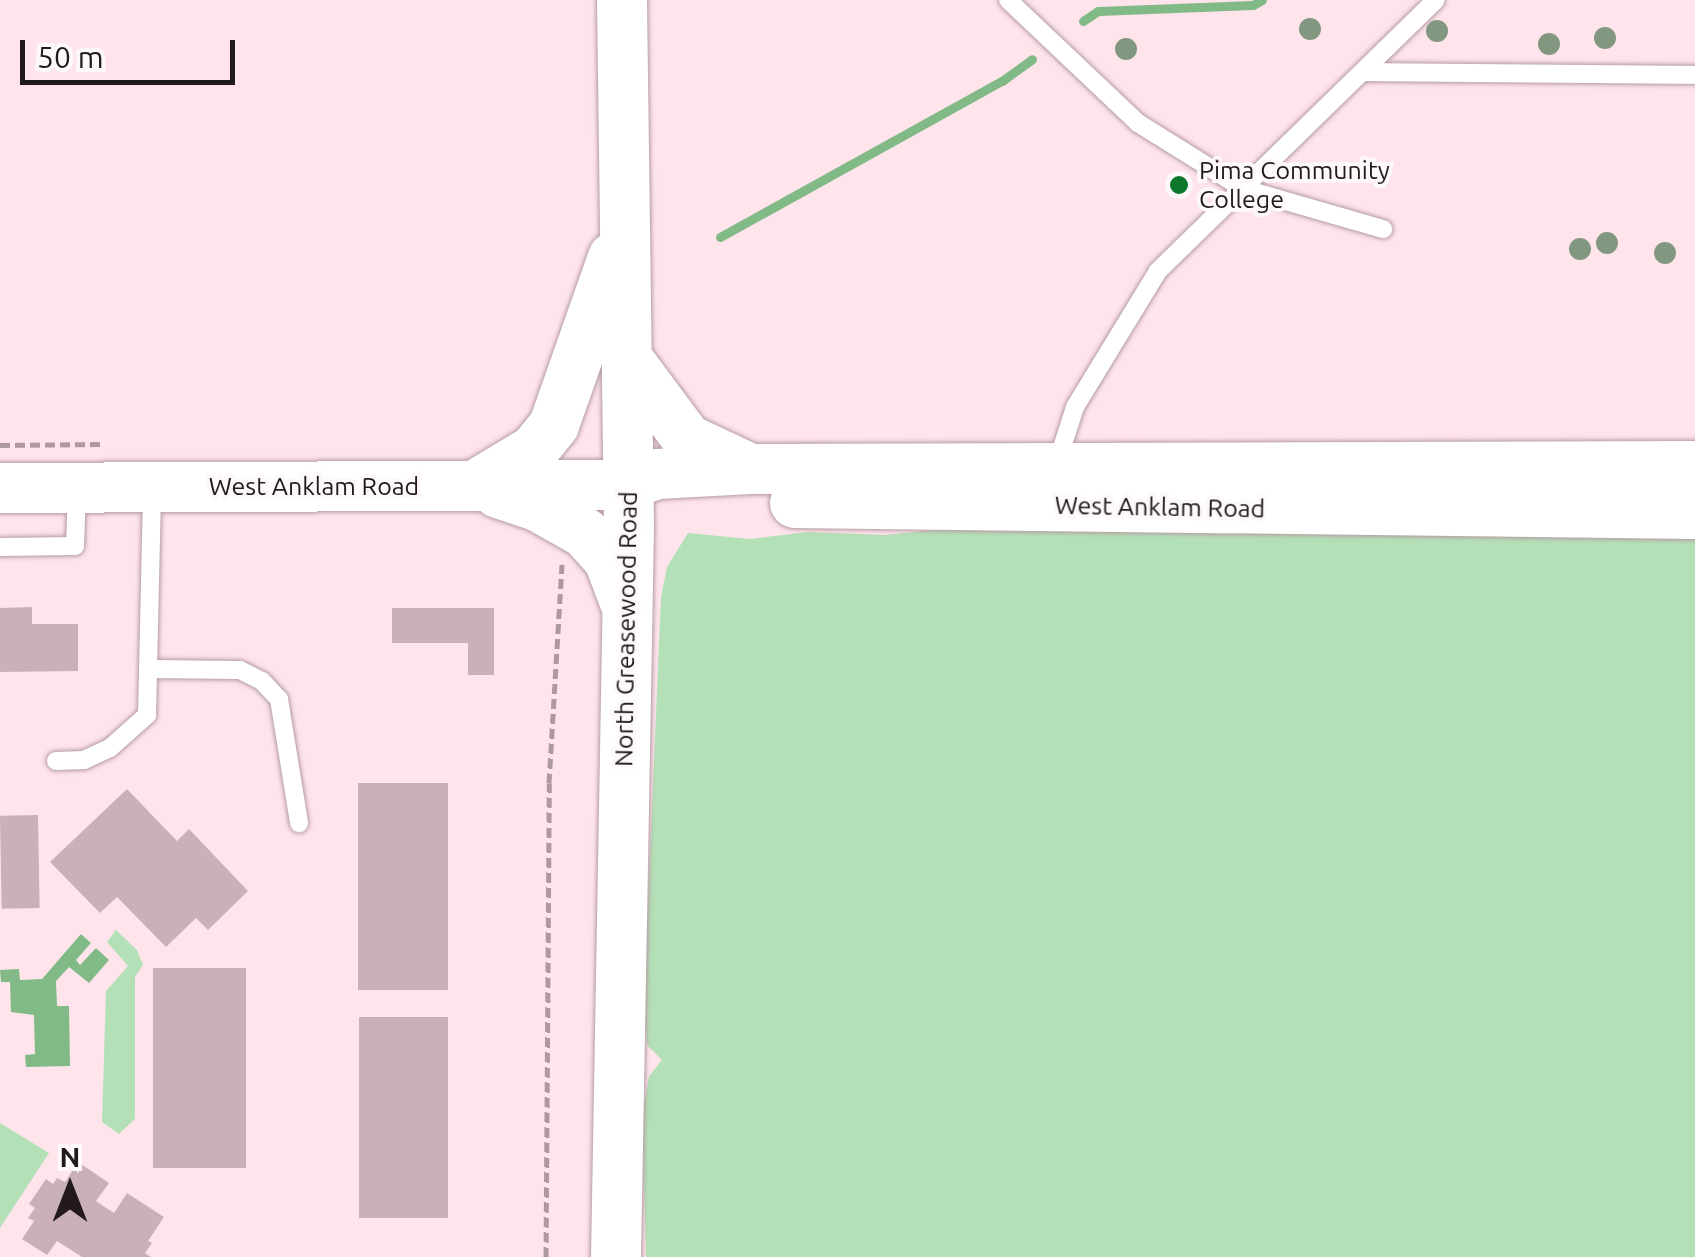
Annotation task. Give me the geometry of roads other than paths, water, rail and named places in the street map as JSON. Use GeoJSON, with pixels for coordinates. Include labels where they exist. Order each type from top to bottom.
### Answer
{"type":"FeatureCollection","features":[{"type":"Feature","properties":{"kind":"main road","name":"North Greasewood Road"},"geometry":{"type":"LineString","coordinates":[[616,1257],[628,609],[622,0]]}},
{"type":"Feature","properties":{"kind":"main road"},"geometry":{"type":"LineString","coordinates":[[474,486],[534,450],[554,425],[625,222]]}},
{"type":"Feature","properties":{"kind":"main road"},"geometry":{"type":"LineString","coordinates":[[627,358],[687,439],[750,469]]}},
{"type":"Feature","properties":{"kind":"main road","name":"West Anklam Road"},"geometry":{"type":"LineString","coordinates":[[0,488],[628,485],[657,474],[750,469],[1695,466]]}},
{"type":"Feature","properties":{"kind":"main road","name":"West Anklam Road"},"geometry":{"type":"LineString","coordinates":[[628,485],[665,501],[1695,514]]}},
{"type":"Feature","properties":{"kind":"main road"},"geometry":{"type":"LineString","coordinates":[[474,486],[537,506],[585,533],[609,560],[628,609]]}},
{"type":"Feature","properties":{"kind":"lane"},"geometry":{"type":"LineString","coordinates":[[1008,0],[1138,123],[1244,189],[1382,229]]}},
{"type":"Feature","properties":{"kind":"lane"},"geometry":{"type":"LineString","coordinates":[[1056,468],[1075,407],[1158,271],[1436,0]]}},
{"type":"Feature","properties":{"kind":"lane"},"geometry":{"type":"LineString","coordinates":[[1365,72],[1695,75]]}},
{"type":"Feature","properties":{"kind":"lane"},"geometry":{"type":"LineString","coordinates":[[56,761],[84,760],[131,732],[147,715],[152,487]]}},
{"type":"Feature","properties":{"kind":"lane"},"geometry":{"type":"LineString","coordinates":[[0,547],[74,546],[78,488]]}},
{"type":"Feature","properties":{"kind":"lane"},"geometry":{"type":"LineString","coordinates":[[151,669],[240,670],[262,681],[279,700],[300,823]]}},
{"type":"Feature","properties":{"kind":"waterway"},"geometry":{"type":"LineString","coordinates":[[1083,21],[1098,11],[1253,5],[1262,0]]}},
{"type":"Feature","properties":{"kind":"waterway"},"geometry":{"type":"LineString","coordinates":[[720,237],[1002,81],[1032,59]]}},
{"type":"Feature","properties":{"kind":"place","name":"Pima Community College"},"geometry":{"type":"Point","coordinates":[1179,185]}}]}
